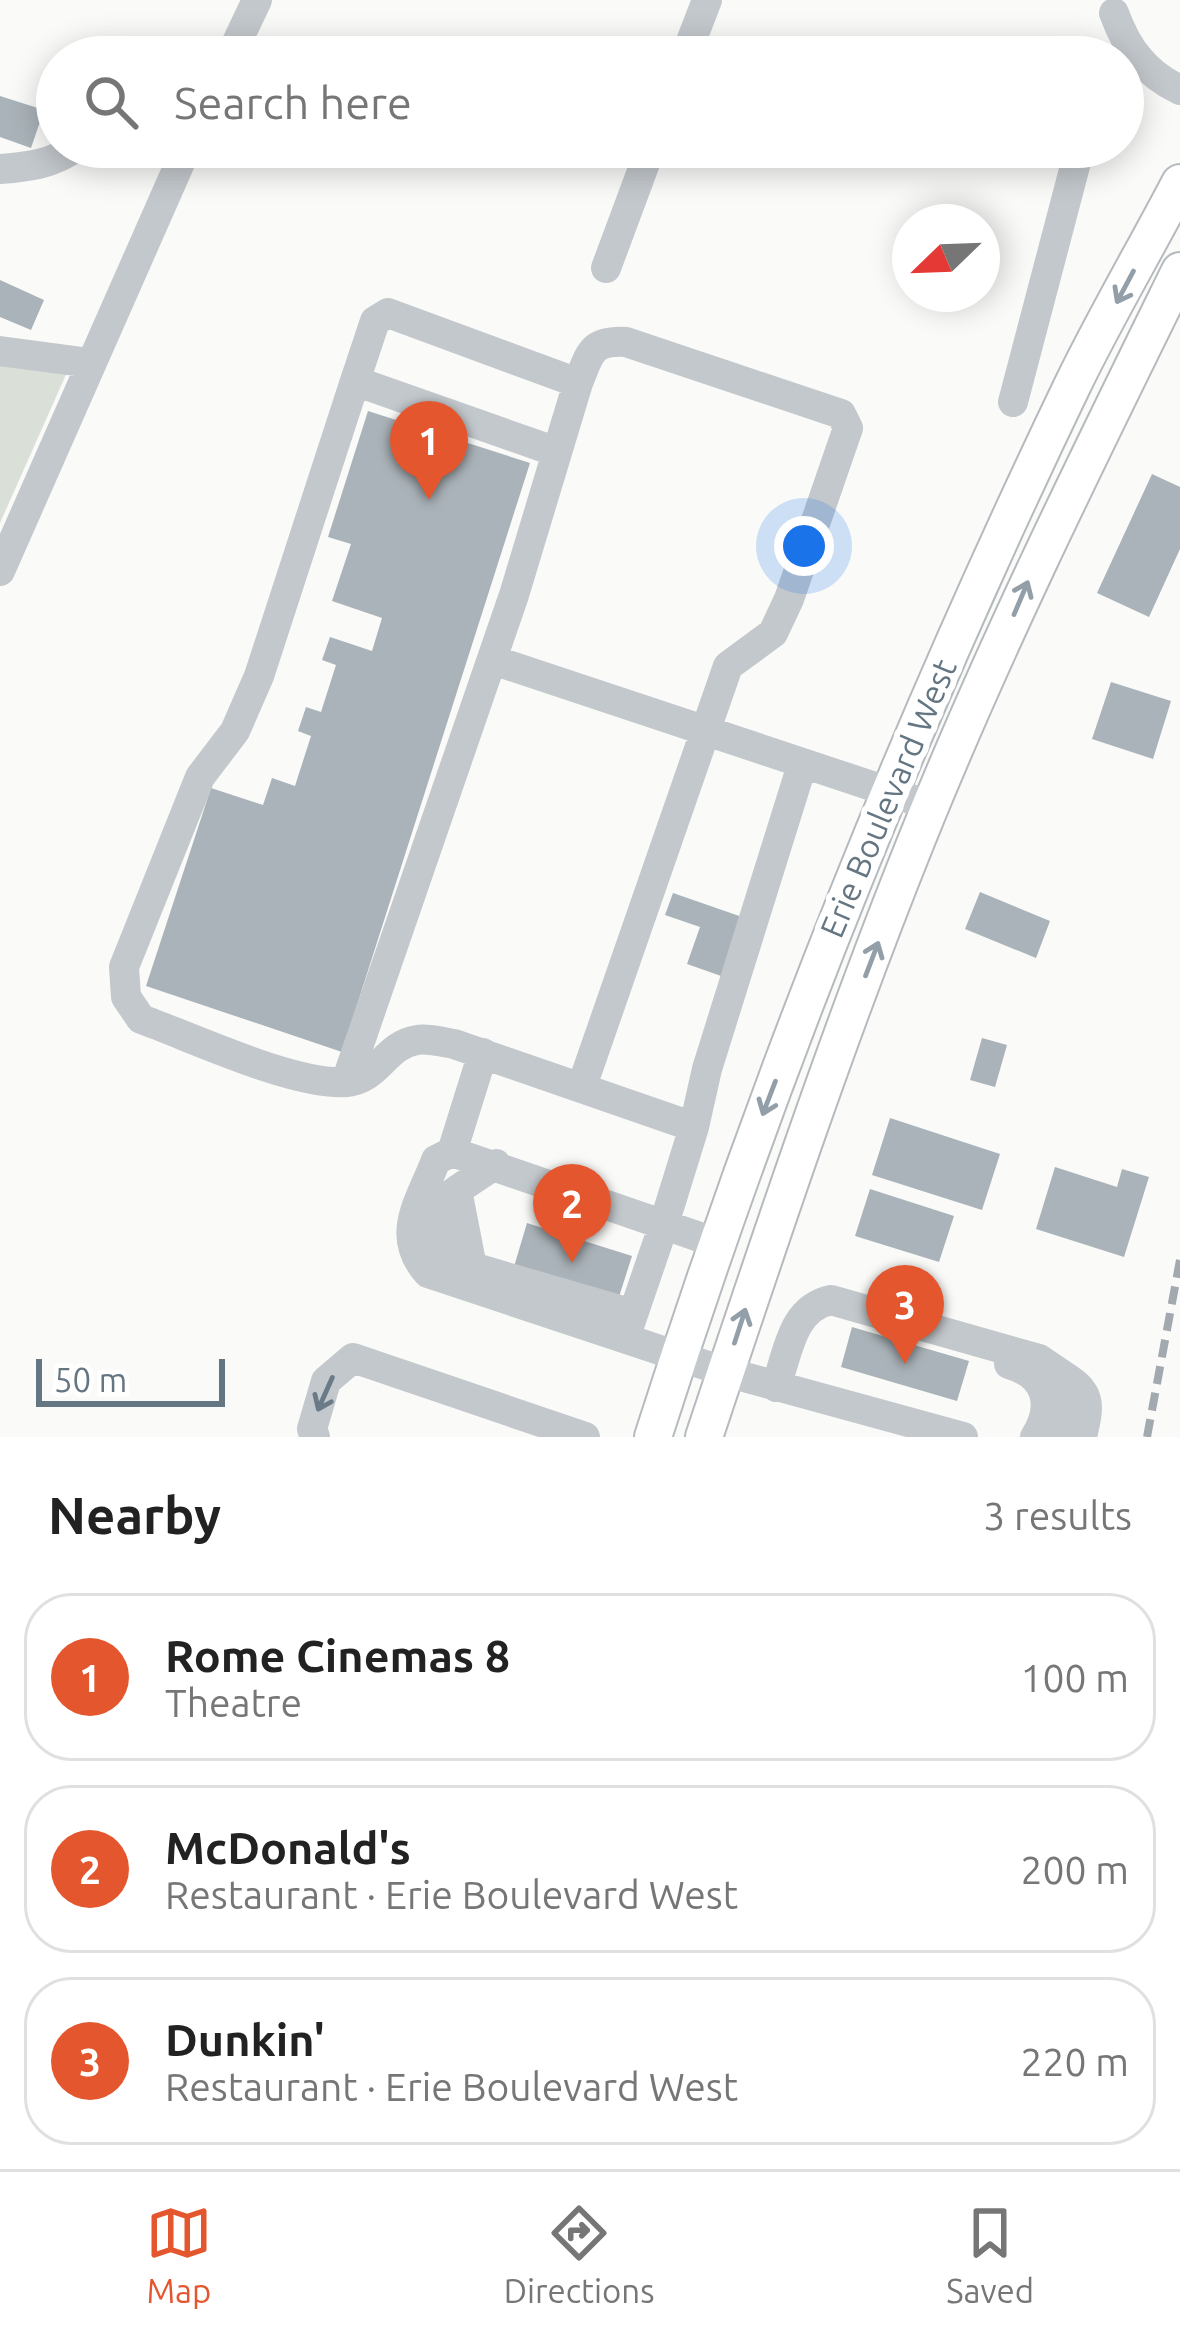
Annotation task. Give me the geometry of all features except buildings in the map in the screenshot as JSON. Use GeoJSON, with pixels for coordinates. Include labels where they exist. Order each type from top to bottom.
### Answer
{"type":"FeatureCollection","features":[{"type":"Feature","properties":{"kind":"main road","name":"Erie Boulevard West"},"geometry":{"type":"LineString","coordinates":[[652,1437],[717,1243],[834,924],[952,642],[1076,378],[1180,184]]}},
{"type":"Feature","properties":{"kind":"main road","name":"Erie Boulevard West"},"geometry":{"type":"LineString","coordinates":[[704,1437],[823,1088],[932,806],[1029,580],[1180,272]]}},
{"type":"Feature","properties":{"kind":"street"},"geometry":{"type":"LineString","coordinates":[[236,36],[257,0]]}},
{"type":"Feature","properties":{"kind":"street"},"geometry":{"type":"LineString","coordinates":[[693,36],[707,0]]}},
{"type":"Feature","properties":{"kind":"street"},"geometry":{"type":"LineString","coordinates":[[1144,67],[1180,90]]}},
{"type":"Feature","properties":{"kind":"street"},"geometry":{"type":"LineString","coordinates":[[0,169],[36,166]]}},
{"type":"Feature","properties":{"kind":"street"},"geometry":{"type":"LineString","coordinates":[[0,571],[178,168]]}},
{"type":"Feature","properties":{"kind":"street"},"geometry":{"type":"LineString","coordinates":[[606,268],[643,168]]}},
{"type":"Feature","properties":{"kind":"street"},"geometry":{"type":"LineString","coordinates":[[1012,402],[1074,168]]}},
{"type":"Feature","properties":{"kind":"street"},"geometry":{"type":"LineString","coordinates":[[578,383],[388,313],[375,321],[259,676],[235,731],[200,776],[124,967],[126,997],[141,1019],[298,1076],[346,1082],[370,1077],[394,1047],[419,1040],[454,1043],[694,1126]]}},
{"type":"Feature","properties":{"kind":"street"},"geometry":{"type":"LineString","coordinates":[[346,1082],[493,660],[578,383],[592,350],[605,340],[626,342],[841,414],[848,428],[790,599],[773,633],[728,666],[582,1086]]}},
{"type":"Feature","properties":{"kind":"street"},"geometry":{"type":"LineString","coordinates":[[0,351],[90,363]]}},
{"type":"Feature","properties":{"kind":"street"},"geometry":{"type":"LineString","coordinates":[[355,381],[557,452]]}},
{"type":"Feature","properties":{"kind":"street"},"geometry":{"type":"LineString","coordinates":[[493,660],[932,806]]}},
{"type":"Feature","properties":{"kind":"street"},"geometry":{"type":"LineString","coordinates":[[629,1326],[802,765]]}},
{"type":"Feature","properties":{"kind":"street"},"geometry":{"type":"LineString","coordinates":[[452,1152],[483,1053]]}},
{"type":"Feature","properties":{"kind":"street"},"geometry":{"type":"LineString","coordinates":[[629,1326],[428,1273],[411,1254],[410,1229],[436,1160],[452,1152],[496,1164],[717,1243]]}},
{"type":"Feature","properties":{"kind":"street"},"geometry":{"type":"LineString","coordinates":[[496,1164],[457,1190],[472,1267],[629,1326],[679,1355],[726,1372],[963,1437]]}},
{"type":"Feature","properties":{"kind":"street"},"geometry":{"type":"LineString","coordinates":[[776,1387],[802,1314],[831,1300],[1039,1359],[1081,1387],[1089,1402],[1082,1437]]}},
{"type":"Feature","properties":{"kind":"street"},"geometry":{"type":"LineString","coordinates":[[809,1308],[1024,1369],[1040,1382],[1048,1399],[1046,1418],[1035,1437]]}},
{"type":"Feature","properties":{"kind":"street"},"geometry":{"type":"LineString","coordinates":[[316,1437],[312,1429],[326,1382],[353,1358],[585,1437]]}},
{"type":"Feature","properties":{"kind":"street"},"geometry":{"type":"LineString","coordinates":[[1057,1437],[1070,1380]]}},
{"type":"Feature","properties":{"kind":"shaded area"},"geometry":{"type":"Polygon","coordinates":[[[0,339],[76,352],[0,523],[0,339]]]}},
{"type":"Feature","properties":{"kind":"railway"},"geometry":{"type":"LineString","coordinates":[[1147,1437],[1180,1260]]}},
{"type":"Feature","properties":{"kind":"place","name":"Rome Cinemas 8"},"geometry":{"type":"Point","coordinates":[429,500]}},
{"type":"Feature","properties":{"kind":"place","name":"McDonald's"},"geometry":{"type":"Point","coordinates":[572,1263]}},
{"type":"Feature","properties":{"kind":"place","name":"Dunkin'"},"geometry":{"type":"Point","coordinates":[905,1364]}}]}
